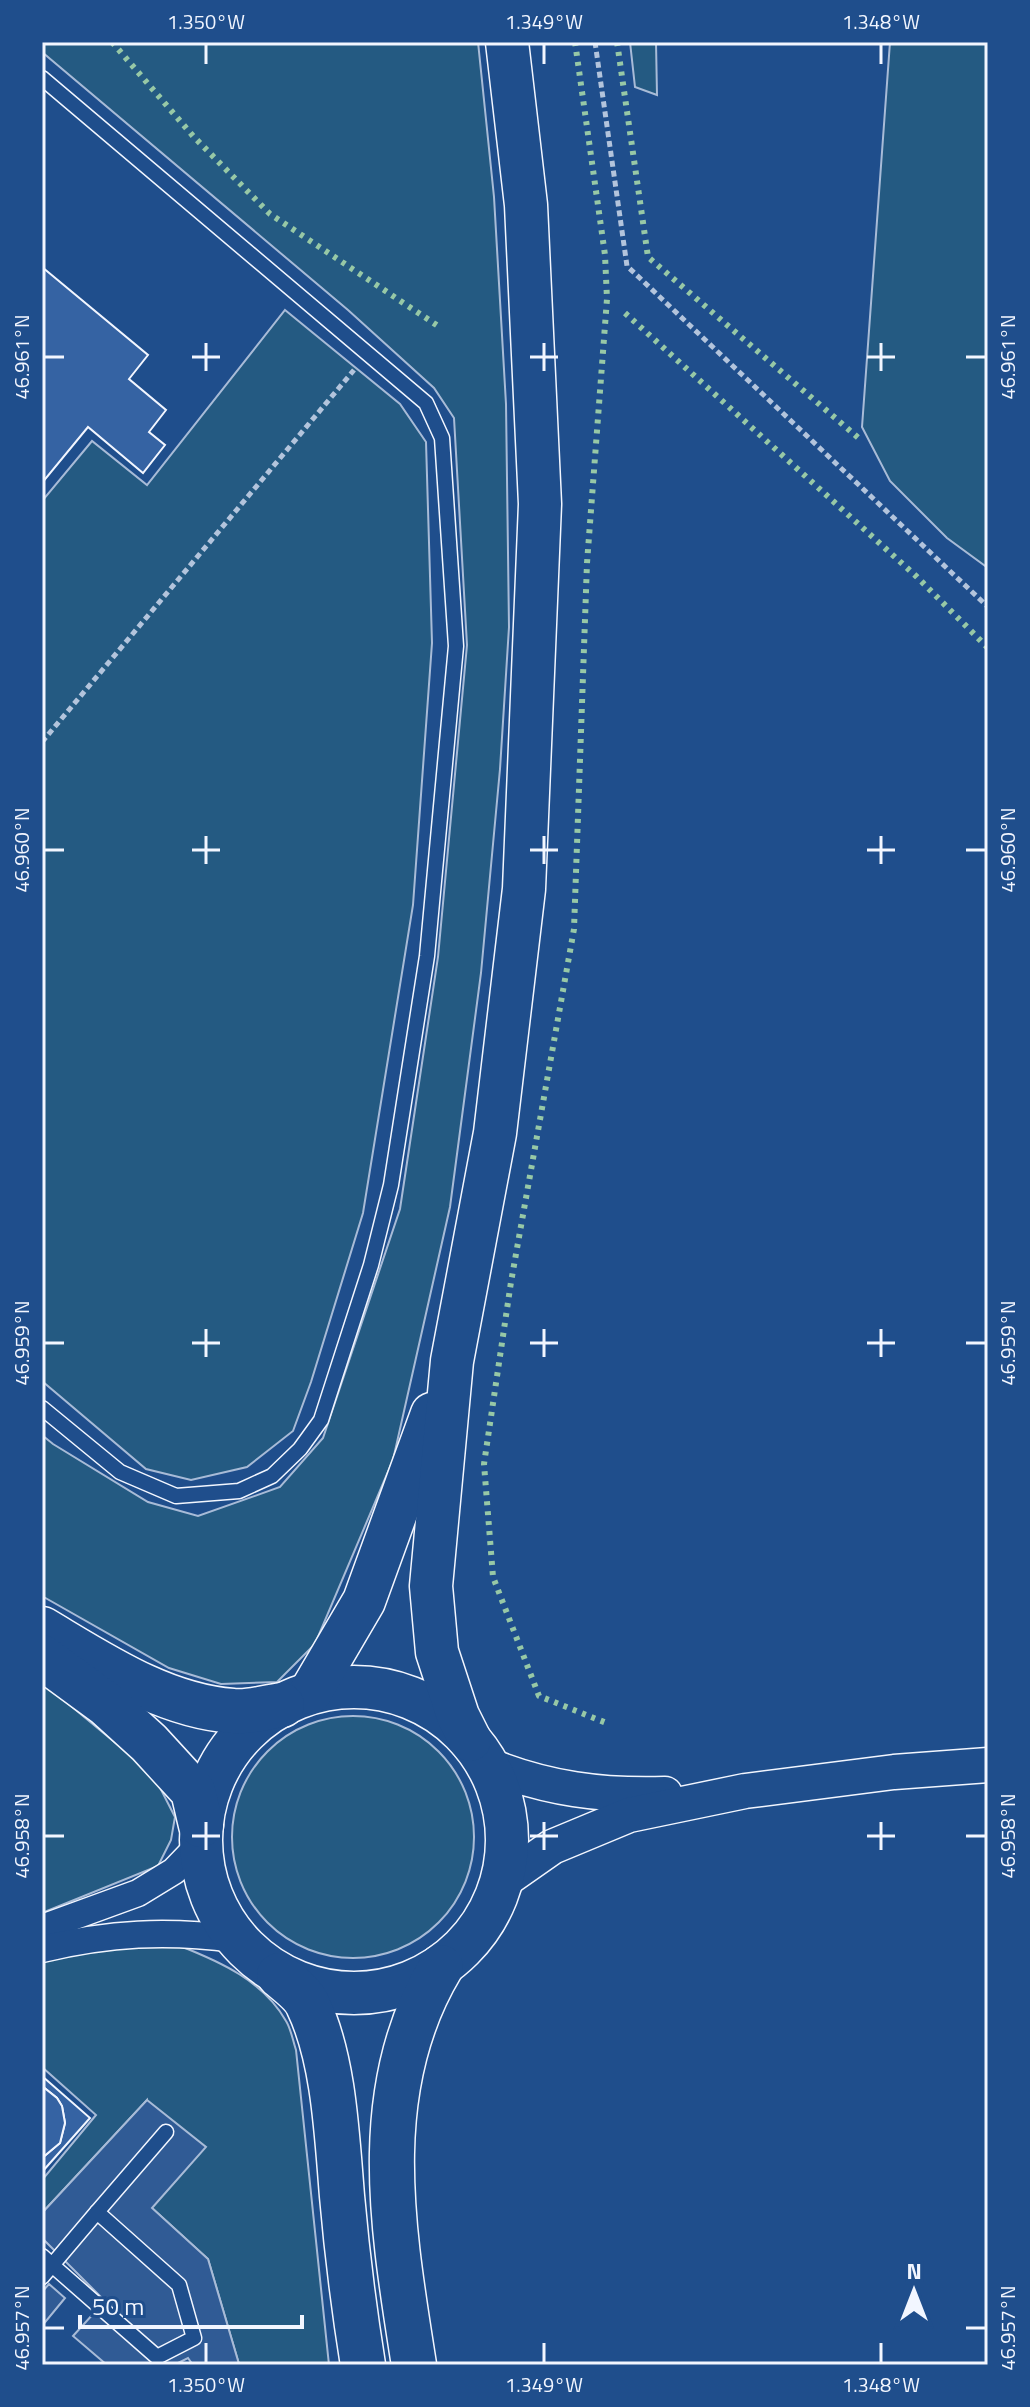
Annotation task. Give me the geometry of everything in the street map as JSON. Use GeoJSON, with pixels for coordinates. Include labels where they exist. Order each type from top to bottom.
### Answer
{"type":"FeatureCollection","features":[{"type":"Feature","properties":{"kind":"highway"},"geometry":{"type":"LineString","coordinates":[[42,1629],[100,1663],[183,1704],[236,1712],[296,1699]]}},
{"type":"Feature","properties":{"kind":"highway"},"geometry":{"type":"LineString","coordinates":[[42,1657],[106,1704],[149,1743],[193,1791],[200,1834]]}},
{"type":"Feature","properties":{"kind":"highway"},"geometry":{"type":"LineString","coordinates":[[414,2365],[394,2214],[391,2149],[394,2102],[409,2033],[426,1992],[441,1967]]}},
{"type":"Feature","properties":{"kind":"highway"},"geometry":{"type":"LineString","coordinates":[[279,1975],[307,2001],[326,2064],[339,2157],[352,2298],[363,2365]]}},
{"type":"Feature","properties":{"kind":"main road"},"geometry":{"type":"LineString","coordinates":[[479,1753],[437,1711],[397,1693],[353,1687],[296,1699],[251,1726],[226,1754],[209,1788],[200,1834],[206,1882],[221,1918],[235,1939],[279,1975],[318,1990],[361,1994],[403,1985],[441,1967],[468,1944],[488,1915],[502,1882],[508,1843],[503,1803],[479,1753],[458,1716],[437,1652],[431,1586],[452,1361],[495,1133],[526,859],[540,504],[526,205],[507,42]]}},
{"type":"Feature","properties":{"kind":"main road"},"geometry":{"type":"LineString","coordinates":[[296,1699],[364,1601],[452,1361]]}},
{"type":"Feature","properties":{"kind":"street"},"geometry":{"type":"LineString","coordinates":[[479,1753],[551,1787],[627,1795],[745,1791]]}},
{"type":"Feature","properties":{"kind":"street"},"geometry":{"type":"LineString","coordinates":[[502,1882],[552,1847],[629,1815],[745,1791],[894,1772],[988,1765]]}},
{"type":"Feature","properties":{"kind":"street"},"geometry":{"type":"LineString","coordinates":[[42,1928],[138,1893],[174,1871],[200,1834]]}},
{"type":"Feature","properties":{"kind":"street"},"geometry":{"type":"LineString","coordinates":[[42,1949],[82,1939],[148,1932],[235,1939]]}},
{"type":"Feature","properties":{"kind":"lane"},"geometry":{"type":"LineString","coordinates":[[42,78],[426,403],[442,438],[456,646],[427,956],[391,1185],[371,1265],[321,1420],[300,1449],[272,1476],[239,1491],[176,1496],[120,1472],[42,1408]]}},
{"type":"Feature","properties":{"kind":"lane"},"geometry":{"type":"LineString","coordinates":[[97,2212],[179,2285],[194,2338],[157,2357],[45,2266],[97,2212],[166,2132]]}},
{"type":"Feature","properties":{"kind":"path"},"geometry":{"type":"LineString","coordinates":[[595,42],[627,266],[988,607]]}},
{"type":"Feature","properties":{"kind":"path"},"geometry":{"type":"LineString","coordinates":[[42,742],[368,354]]}},
{"type":"Feature","properties":{"kind":"shaded area"},"geometry":{"type":"Polygon","coordinates":[[[42,42],[478,42],[494,197],[506,404],[509,627],[500,769],[481,973],[450,1207],[393,1460],[315,1644],[277,1682],[221,1684],[169,1668],[42,1596],[42,1435],[148,1502],[198,1516],[280,1487],[323,1438],[400,1209],[438,957],[467,645],[454,418],[434,388],[348,310],[42,52],[42,42]]]}},
{"type":"Feature","properties":{"kind":"shaded area"},"geometry":{"type":"Polygon","coordinates":[[[630,42],[656,42],[657,95],[635,87],[630,42]]]}},
{"type":"Feature","properties":{"kind":"shaded area"},"geometry":{"type":"Polygon","coordinates":[[[890,42],[988,42],[988,568],[947,538],[890,481],[862,427],[890,42]]]}},
{"type":"Feature","properties":{"kind":"shaded area"},"geometry":{"type":"Polygon","coordinates":[[[285,310],[400,404],[426,442],[432,643],[413,905],[363,1213],[293,1431],[247,1467],[191,1480],[146,1469],[42,1381],[42,501],[92,441],[147,485],[285,310]]]}},
{"type":"Feature","properties":{"kind":"shaded area"},"geometry":{"type":"Polygon","coordinates":[[[42,1682],[153,1774],[175,1817],[171,1840],[158,1866],[42,1913],[42,1682]]]}},
{"type":"Feature","properties":{"kind":"shaded area"},"geometry":{"type":"Polygon","coordinates":[[[353,1716],[377,1718],[399,1725],[438,1752],[465,1791],[472,1813],[472,1861],[465,1883],[438,1922],[399,1949],[377,1956],[353,1958],[329,1956],[307,1949],[268,1922],[241,1883],[234,1861],[232,1837],[234,1813],[241,1791],[268,1752],[307,1725],[329,1718],[353,1716]]]}},
{"type":"Feature","properties":{"kind":"shaded area"},"geometry":{"type":"Polygon","coordinates":[[[180,1946],[240,1974],[277,2007],[291,2031],[296,2050],[329,2365],[239,2364],[208,2259],[152,2208],[147,2100],[42,2213],[42,2180],[96,2115],[42,2067],[42,1960],[93,1948],[180,1946]]]}},
{"type":"Feature","properties":{"kind":"shaded area"},"geometry":{"type":"Polygon","coordinates":[[[147,2100],[206,2147],[152,2208],[208,2259],[239,2364],[193,2365],[188,2358],[174,2365],[107,2365],[73,2336],[105,2301],[42,2238],[42,2213],[147,2100]]]}},
{"type":"Feature","properties":{"kind":"shaded area"},"geometry":{"type":"Polygon","coordinates":[[[49,2284],[65,2298],[42,2326],[42,2292],[49,2284]]]}},
{"type":"Feature","properties":{"kind":"building"},"geometry":{"type":"Polygon","coordinates":[[[42,267],[148,355],[129,379],[166,410],[149,432],[165,445],[143,473],[88,427],[42,483],[42,267]]]}},
{"type":"Feature","properties":{"kind":"building"},"geometry":{"type":"Polygon","coordinates":[[[42,2076],[90,2118],[42,2172],[42,2158],[60,2143],[65,2123],[62,2106],[42,2086],[42,2076]]]}},
{"type":"Feature","properties":{"kind":"building"},"geometry":{"type":"Polygon","coordinates":[[[42,2086],[62,2106],[65,2123],[60,2143],[42,2158],[42,2086]]]}},
{"type":"Feature","properties":{"kind":"hedge"},"geometry":{"type":"LineString","coordinates":[[112,42],[193,136],[270,214],[441,328]]}},
{"type":"Feature","properties":{"kind":"hedge"},"geometry":{"type":"LineString","coordinates":[[575,42],[605,255],[607,299],[587,563],[574,929],[511,1282],[484,1464],[493,1577],[539,1696],[609,1724]]}},
{"type":"Feature","properties":{"kind":"hedge"},"geometry":{"type":"LineString","coordinates":[[617,42],[648,257],[862,441]]}},
{"type":"Feature","properties":{"kind":"hedge"},"geometry":{"type":"LineString","coordinates":[[625,313],[917,577],[988,648]]}}]}
